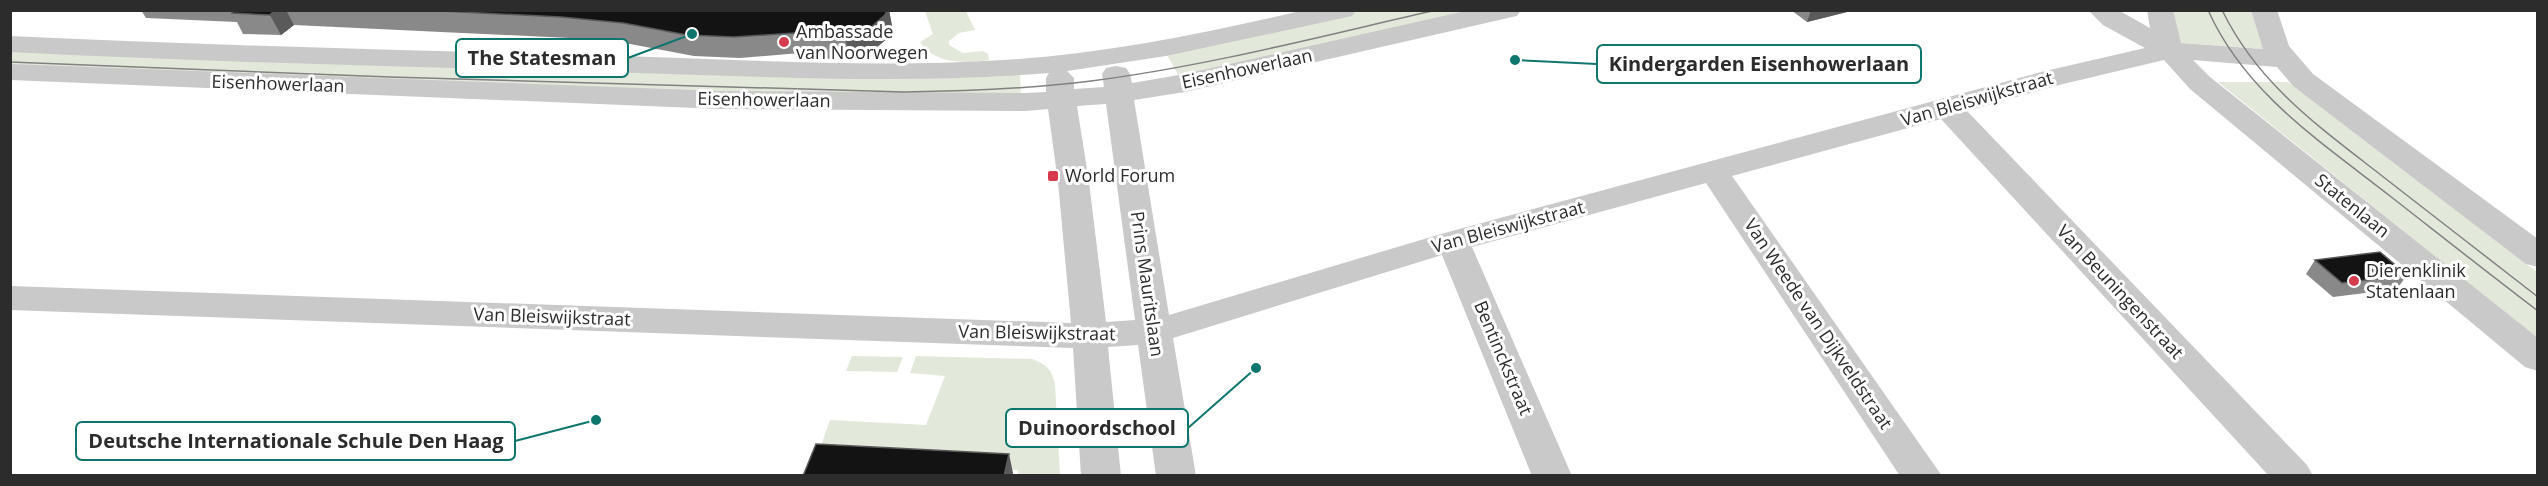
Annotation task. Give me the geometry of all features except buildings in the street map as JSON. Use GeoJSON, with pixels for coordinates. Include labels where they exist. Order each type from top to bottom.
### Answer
{"type":"FeatureCollection","features":[{"type":"Feature","properties":{"kind":"street","name":"Eisenhowerlaan"},"geometry":{"type":"LineString","coordinates":[[10,44],[252,54],[764,69],[951,71],[1057,64],[1114,57],[1343,10]]}},
{"type":"Feature","properties":{"kind":"street","name":"Eisenhowerlaan"},"geometry":{"type":"LineString","coordinates":[[10,72],[720,100],[971,103],[1061,100],[1120,94],[1185,83],[1508,10]]}},
{"type":"Feature","properties":{"kind":"street"},"geometry":{"type":"LineString","coordinates":[[2101,10],[2112,19],[2170,50],[2283,59]]}},
{"type":"Feature","properties":{"kind":"street"},"geometry":{"type":"LineString","coordinates":[[2160,10],[2164,39],[2170,50]]}},
{"type":"Feature","properties":{"kind":"street"},"geometry":{"type":"LineString","coordinates":[[2264,10],[2276,48],[2303,80],[2538,255]]}},
{"type":"Feature","properties":{"kind":"street","name":"Van Bleiswijkstraat"},"geometry":{"type":"LineString","coordinates":[[10,298],[1090,336],[1154,331],[1453,241],[1714,172],[2051,78],[2170,50]]}},
{"type":"Feature","properties":{"kind":"street","name":"Statenlaan"},"geometry":{"type":"LineString","coordinates":[[2170,50],[2200,83],[2538,358]]}},
{"type":"Feature","properties":{"kind":"street","name":"Prins Mauritslaan"},"geometry":{"type":"LineString","coordinates":[[1114,57],[1176,476]]}},
{"type":"Feature","properties":{"kind":"street"},"geometry":{"type":"LineString","coordinates":[[1057,64],[1073,176],[1090,336],[1101,476]]}},
{"type":"Feature","properties":{"kind":"street","name":"Van Beuningenstraat"},"geometry":{"type":"LineString","coordinates":[[1947,108],[2293,476]]}},
{"type":"Feature","properties":{"kind":"street","name":"Van Weede van Dijkveldstraat"},"geometry":{"type":"LineString","coordinates":[[1714,172],[1922,476]]}},
{"type":"Feature","properties":{"kind":"street","name":"Bentinckstraat"},"geometry":{"type":"LineString","coordinates":[[1453,241],[1552,476]]}},
{"type":"Feature","properties":{"kind":"shaded area"},"geometry":{"type":"Polygon","coordinates":[[[925,11],[966,11],[975,30],[959,33],[949,41],[949,45],[963,53],[983,51],[988,54],[989,60],[951,61],[926,50],[920,42],[933,34],[925,11]]]}},
{"type":"Feature","properties":{"kind":"shaded area"},"geometry":{"type":"Polygon","coordinates":[[[1360,11],[1482,11],[1180,78],[1166,53],[1360,11]]]}},
{"type":"Feature","properties":{"kind":"shaded area"},"geometry":{"type":"Polygon","coordinates":[[[2166,11],[2255,11],[2264,49],[2183,43],[2177,40],[2166,11]]]}},
{"type":"Feature","properties":{"kind":"shaded area"},"geometry":{"type":"Polygon","coordinates":[[[10,48],[1020,71],[1021,98],[911,101],[11,70],[10,48]]]}},
{"type":"Feature","properties":{"kind":"shaded area"},"geometry":{"type":"Polygon","coordinates":[[[2218,82],[2288,82],[2537,272],[2537,338],[2218,82]]]}},
{"type":"Feature","properties":{"kind":"shaded area"},"geometry":{"type":"Polygon","coordinates":[[[852,356],[903,357],[897,372],[846,371],[852,356]]]}},
{"type":"Feature","properties":{"kind":"shaded area"},"geometry":{"type":"Polygon","coordinates":[[[916,356],[1032,359],[1045,365],[1052,374],[1055,384],[1060,475],[1018,475],[1018,470],[816,460],[830,420],[926,425],[945,376],[910,373],[916,356]]]}},
{"type":"Feature","properties":{"kind":"tram line"},"geometry":{"type":"LineString","coordinates":[[10,62],[390,77],[904,92],[975,90],[1068,84],[1135,75],[1265,50],[1436,10]]}},
{"type":"Feature","properties":{"kind":"tram line"},"geometry":{"type":"LineString","coordinates":[[2208,10],[2224,40],[2242,66],[2287,114],[2538,311]]}},
{"type":"Feature","properties":{"kind":"tram line"},"geometry":{"type":"LineString","coordinates":[[2222,10],[2254,61],[2293,104],[2338,142],[2538,297]]}},
{"type":"Feature","properties":{"kind":"place","name":"The Statesman"},"geometry":{"type":"Point","coordinates":[692,34]}},
{"type":"Feature","properties":{"kind":"place","name":"Ambassade van Noorwegen"},"geometry":{"type":"Point","coordinates":[784,42]}},
{"type":"Feature","properties":{"kind":"place","name":"Kindergarden Eisenhowerlaan"},"geometry":{"type":"Point","coordinates":[1515,60]}},
{"type":"Feature","properties":{"kind":"place","name":"World Forum"},"geometry":{"type":"Point","coordinates":[1053,176]}},
{"type":"Feature","properties":{"kind":"place","name":"Dierenklinik Statenlaan"},"geometry":{"type":"Point","coordinates":[2354,281]}},
{"type":"Feature","properties":{"kind":"place","name":"Duinoordschool"},"geometry":{"type":"Point","coordinates":[1256,368]}},
{"type":"Feature","properties":{"kind":"place","name":"Deutsche Internationale Schule Den Haag"},"geometry":{"type":"Point","coordinates":[596,420]}}]}
